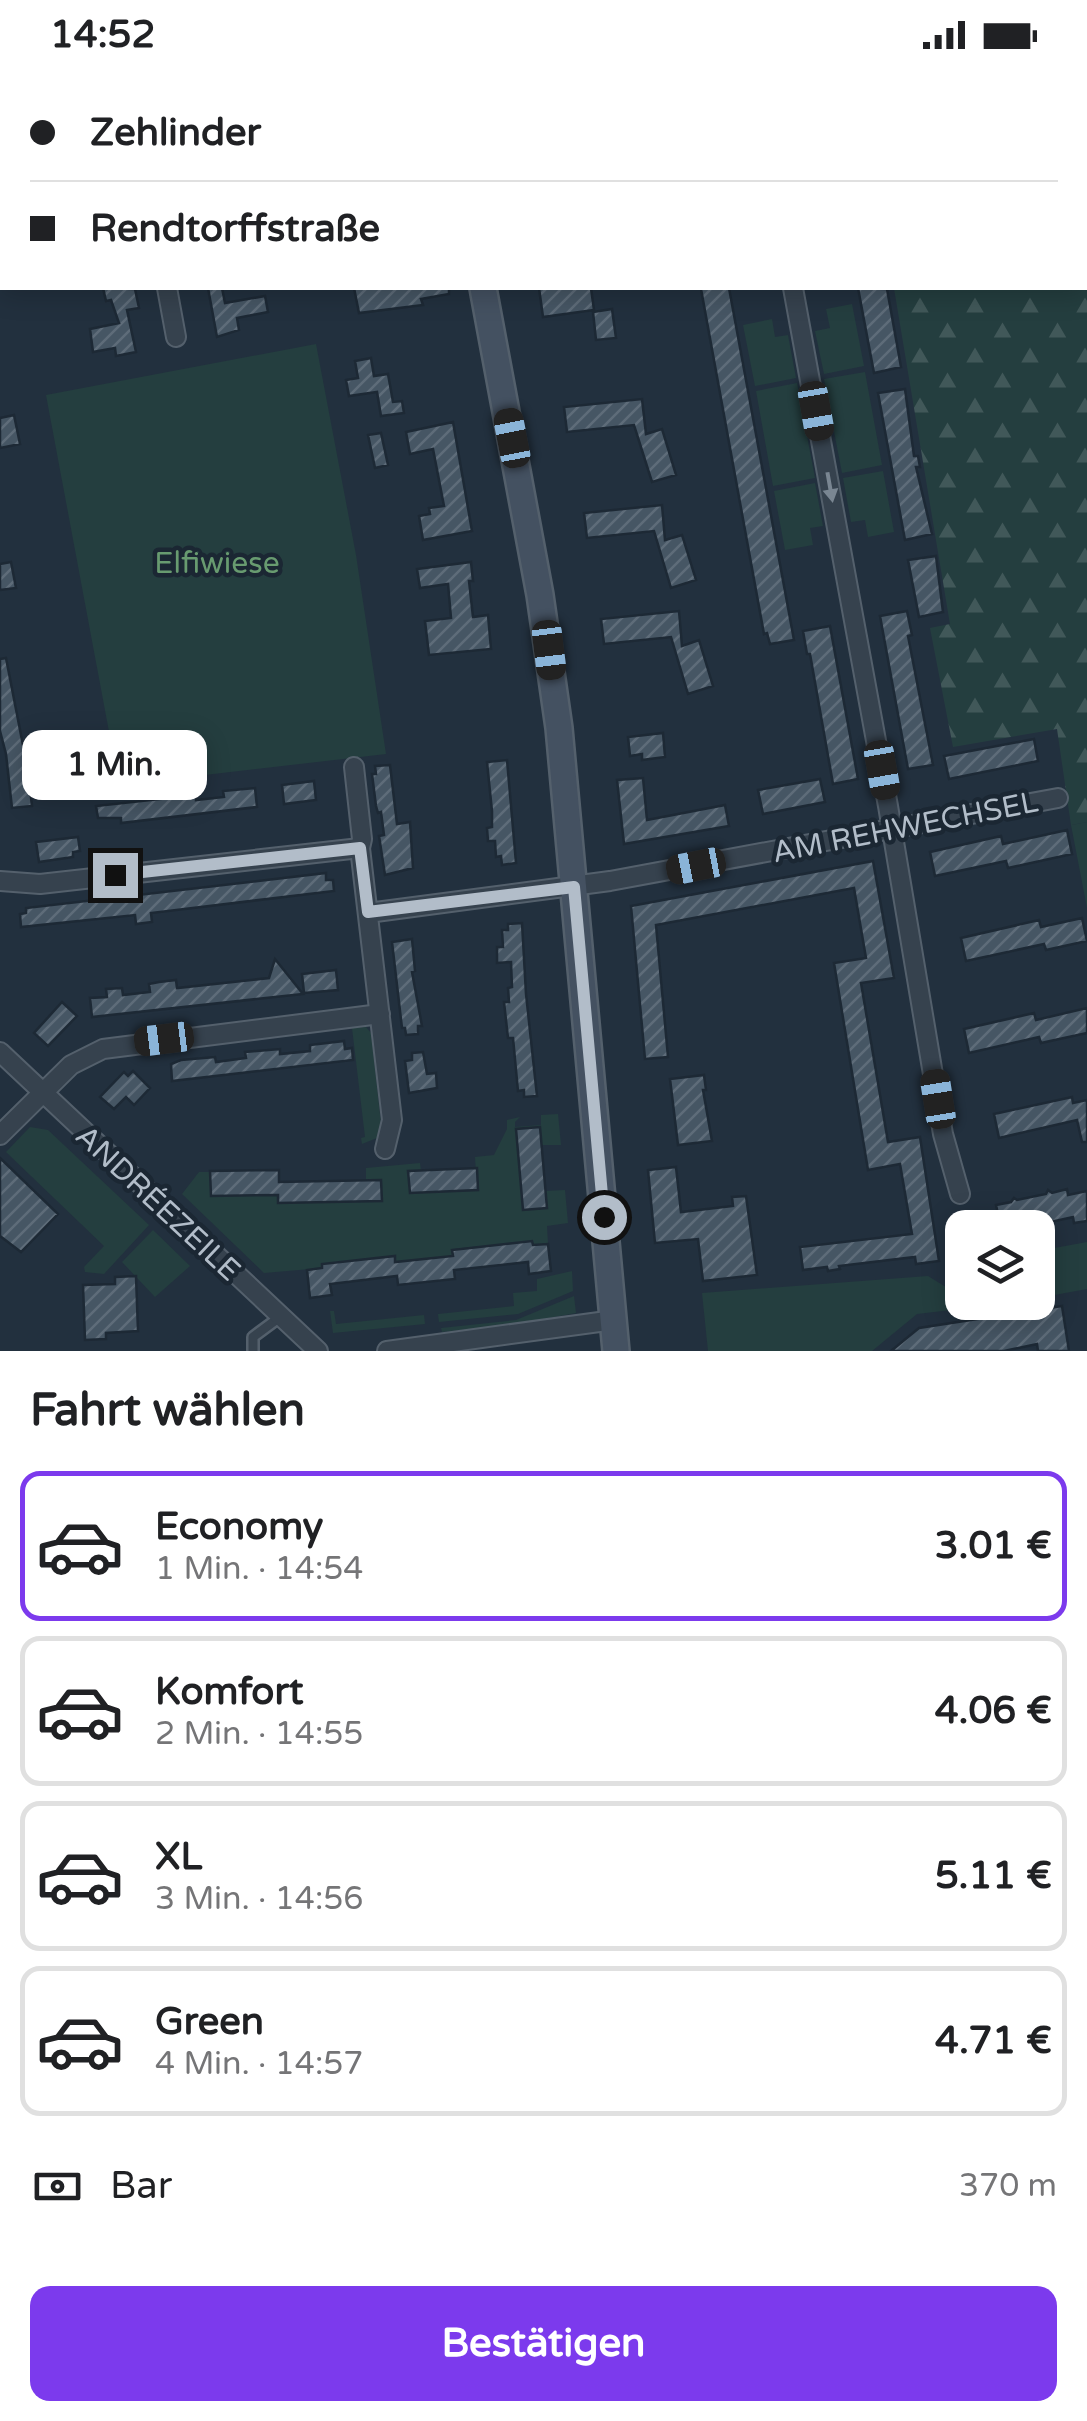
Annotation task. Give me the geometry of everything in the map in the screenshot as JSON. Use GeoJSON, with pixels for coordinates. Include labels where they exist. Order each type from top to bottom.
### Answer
{"type":"FeatureCollection","features":[{"type":"Feature","properties":{"kind":"main road"},"geometry":{"type":"LineString","coordinates":[[483,290],[549,650],[616,1351]]}},
{"type":"Feature","properties":{"kind":"street"},"geometry":{"type":"LineString","coordinates":[[167,290],[176,337]]}},
{"type":"Feature","properties":{"kind":"street"},"geometry":{"type":"LineString","coordinates":[[793,290],[944,1134],[960,1194]]}},
{"type":"Feature","properties":{"kind":"street"},"geometry":{"type":"LineString","coordinates":[[354,767],[392,1120],[385,1149]]}},
{"type":"Feature","properties":{"kind":"street","name":"AM REHWECHSEL"},"geometry":{"type":"LineString","coordinates":[[368,912],[574,887],[1058,798]]}},
{"type":"Feature","properties":{"kind":"street"},"geometry":{"type":"LineString","coordinates":[[0,881],[40,884],[360,848]]}},
{"type":"Feature","properties":{"kind":"street"},"geometry":{"type":"LineString","coordinates":[[0,1135],[82,1058],[114,1046],[380,1014]]}},
{"type":"Feature","properties":{"kind":"street","name":"ANDRÉEZEILE"},"geometry":{"type":"LineString","coordinates":[[0,1052],[318,1351]]}},
{"type":"Feature","properties":{"kind":"street"},"geometry":{"type":"LineString","coordinates":[[388,1351],[614,1320]]}},
{"type":"Feature","properties":{"kind":"lane"},"geometry":{"type":"LineString","coordinates":[[253,1351],[252,1338],[280,1317]]}},
{"type":"Feature","properties":{"kind":"green space"},"geometry":{"type":"Polygon","coordinates":[[[894,290],[1087,290],[1087,822],[1071,825],[1057,729],[953,747],[930,628],[950,624],[894,290]]]}},
{"type":"Feature","properties":{"kind":"green space"},"geometry":{"type":"Polygon","coordinates":[[[852,304],[864,366],[824,374],[815,331],[830,328],[826,309],[852,304]]]}},
{"type":"Feature","properties":{"kind":"green space"},"geometry":{"type":"Polygon","coordinates":[[[772,319],[775,337],[788,335],[796,378],[755,386],[743,325],[772,319]]]}},
{"type":"Feature","properties":{"kind":"green space","name":"Elfiwiese"},"geometry":{"type":"Polygon","coordinates":[[[316,344],[356,555],[386,754],[119,785],[46,395],[316,344]]]}},
{"type":"Feature","properties":{"kind":"green space"},"geometry":{"type":"Polygon","coordinates":[[[865,372],[882,465],[842,473],[824,379],[865,372]]]}},
{"type":"Feature","properties":{"kind":"green space"},"geometry":{"type":"Polygon","coordinates":[[[797,383],[815,478],[773,486],[756,391],[797,383]]]}},
{"type":"Feature","properties":{"kind":"green space"},"geometry":{"type":"Polygon","coordinates":[[[883,471],[894,532],[868,537],[865,520],[851,522],[843,478],[883,471]]]}},
{"type":"Feature","properties":{"kind":"green space"},"geometry":{"type":"Polygon","coordinates":[[[815,483],[823,526],[810,528],[813,545],[785,550],[774,491],[815,483]]]}},
{"type":"Feature","properties":{"kind":"green space"},"geometry":{"type":"Polygon","coordinates":[[[1087,822],[1087,908],[1071,825],[1087,822]]]}},
{"type":"Feature","properties":{"kind":"green space"},"geometry":{"type":"Polygon","coordinates":[[[366,1027],[371,1033],[381,1123],[377,1138],[362,1144],[361,1138],[365,1137],[352,1028],[366,1027]]]}},
{"type":"Feature","properties":{"kind":"green space"},"geometry":{"type":"Polygon","coordinates":[[[558,1114],[561,1145],[542,1145],[539,1127],[516,1130],[523,1210],[546,1208],[545,1191],[565,1190],[568,1223],[547,1226],[548,1244],[533,1245],[531,1241],[452,1249],[453,1256],[395,1262],[394,1256],[264,1273],[182,1194],[199,1172],[210,1172],[211,1196],[278,1195],[279,1203],[381,1201],[381,1180],[366,1180],[366,1168],[420,1163],[421,1171],[409,1172],[410,1193],[477,1190],[475,1157],[494,1155],[507,1129],[507,1120],[520,1117],[515,1127],[541,1125],[541,1115],[558,1114]]]}},
{"type":"Feature","properties":{"kind":"green space"},"geometry":{"type":"Polygon","coordinates":[[[30,1127],[48,1130],[149,1225],[104,1274],[85,1272],[84,1267],[104,1246],[6,1152],[30,1127]]]}},
{"type":"Feature","properties":{"kind":"green space"},"geometry":{"type":"Polygon","coordinates":[[[153,1230],[190,1266],[155,1297],[122,1262],[153,1230]]]}},
{"type":"Feature","properties":{"kind":"green space"},"geometry":{"type":"Polygon","coordinates":[[[1087,1242],[1087,1289],[1055,1295],[1055,1248],[1087,1242]]]}},
{"type":"Feature","properties":{"kind":"green space"},"geometry":{"type":"Polygon","coordinates":[[[572,1271],[573,1291],[518,1314],[439,1322],[438,1314],[514,1306],[513,1293],[537,1291],[537,1279],[572,1271]]]}},
{"type":"Feature","properties":{"kind":"green space"},"geometry":{"type":"Polygon","coordinates":[[[928,1276],[945,1286],[945,1311],[917,1314],[872,1351],[708,1351],[702,1293],[928,1276]]]}},
{"type":"Feature","properties":{"kind":"green space"},"geometry":{"type":"Polygon","coordinates":[[[574,1296],[576,1313],[442,1332],[441,1328],[516,1320],[574,1296]]]}},
{"type":"Feature","properties":{"kind":"green space"},"geometry":{"type":"Polygon","coordinates":[[[330,1311],[334,1311],[336,1324],[424,1315],[425,1324],[333,1333],[330,1311]]]}},
{"type":"Feature","properties":{"kind":"building"},"geometry":{"type":"Polygon","coordinates":[[[103,290],[135,290],[139,308],[127,310],[136,352],[116,356],[115,348],[93,352],[90,329],[119,323],[111,300],[106,301],[103,290]]]}},
{"type":"Feature","properties":{"kind":"building"},"geometry":{"type":"Polygon","coordinates":[[[208,290],[222,290],[225,303],[265,296],[268,312],[237,318],[239,330],[217,337],[208,290]]]}},
{"type":"Feature","properties":{"kind":"building"},"geometry":{"type":"Polygon","coordinates":[[[354,290],[449,290],[449,294],[421,299],[423,305],[359,313],[354,290]]]}},
{"type":"Feature","properties":{"kind":"building"},"geometry":{"type":"Polygon","coordinates":[[[539,290],[591,290],[594,310],[543,317],[539,290]]]}},
{"type":"Feature","properties":{"kind":"building"},"geometry":{"type":"Polygon","coordinates":[[[701,290],[729,290],[794,640],[770,644],[767,633],[764,634],[701,290]]]}},
{"type":"Feature","properties":{"kind":"building"},"geometry":{"type":"Polygon","coordinates":[[[858,290],[887,290],[901,367],[874,373],[858,290]]]}},
{"type":"Feature","properties":{"kind":"building"},"geometry":{"type":"Polygon","coordinates":[[[612,309],[616,338],[596,340],[593,312],[612,309]]]}},
{"type":"Feature","properties":{"kind":"building"},"geometry":{"type":"Polygon","coordinates":[[[371,358],[374,376],[388,374],[393,402],[402,401],[404,413],[381,416],[377,392],[349,396],[346,380],[358,378],[355,361],[371,358]]]}},
{"type":"Feature","properties":{"kind":"building"},"geometry":{"type":"Polygon","coordinates":[[[905,389],[914,456],[918,456],[920,467],[916,467],[932,534],[905,540],[878,393],[905,389]]]}},
{"type":"Feature","properties":{"kind":"building"},"geometry":{"type":"Polygon","coordinates":[[[642,399],[646,434],[662,429],[676,475],[652,482],[634,425],[567,432],[564,407],[642,399]]]}},
{"type":"Feature","properties":{"kind":"building"},"geometry":{"type":"Polygon","coordinates":[[[14,415],[20,444],[0,448],[0,418],[14,415]]]}},
{"type":"Feature","properties":{"kind":"building"},"geometry":{"type":"Polygon","coordinates":[[[453,422],[472,531],[423,540],[419,516],[430,514],[429,508],[444,506],[433,449],[410,454],[406,432],[453,422]]]}},
{"type":"Feature","properties":{"kind":"building"},"geometry":{"type":"Polygon","coordinates":[[[381,433],[388,465],[375,468],[368,435],[381,433]]]}},
{"type":"Feature","properties":{"kind":"building"},"geometry":{"type":"Polygon","coordinates":[[[662,505],[665,540],[682,535],[696,580],[671,588],[654,531],[587,538],[584,513],[662,505]]]}},
{"type":"Feature","properties":{"kind":"building"},"geometry":{"type":"Polygon","coordinates":[[[936,556],[943,612],[919,617],[908,560],[936,556]]]}},
{"type":"Feature","properties":{"kind":"building"},"geometry":{"type":"Polygon","coordinates":[[[11,562],[16,588],[0,590],[0,564],[11,562]]]}},
{"type":"Feature","properties":{"kind":"building"},"geometry":{"type":"Polygon","coordinates":[[[471,562],[473,617],[488,615],[491,649],[429,655],[425,621],[451,618],[448,584],[420,588],[417,569],[471,562]]]}},
{"type":"Feature","properties":{"kind":"building"},"geometry":{"type":"Polygon","coordinates":[[[679,611],[682,646],[699,640],[713,686],[688,694],[671,637],[604,644],[601,619],[679,611]]]}},
{"type":"Feature","properties":{"kind":"building"},"geometry":{"type":"Polygon","coordinates":[[[907,611],[912,635],[908,636],[933,765],[908,769],[880,616],[907,611]]]}},
{"type":"Feature","properties":{"kind":"building"},"geometry":{"type":"Polygon","coordinates":[[[830,626],[858,779],[833,784],[803,631],[830,626]]]}},
{"type":"Feature","properties":{"kind":"building"},"geometry":{"type":"Polygon","coordinates":[[[6,658],[32,806],[12,808],[0,731],[0,659],[6,658]]]}},
{"type":"Feature","properties":{"kind":"building"},"geometry":{"type":"Polygon","coordinates":[[[663,733],[665,757],[642,760],[642,754],[630,756],[628,737],[663,733]]]}},
{"type":"Feature","properties":{"kind":"building"},"geometry":{"type":"Polygon","coordinates":[[[1034,739],[1038,761],[949,779],[944,756],[1034,739]]]}},
{"type":"Feature","properties":{"kind":"building"},"geometry":{"type":"Polygon","coordinates":[[[507,760],[516,863],[502,865],[501,856],[496,857],[495,841],[488,841],[492,811],[487,762],[507,760]]]}},
{"type":"Feature","properties":{"kind":"building"},"geometry":{"type":"Polygon","coordinates":[[[390,765],[397,824],[410,822],[413,868],[385,875],[379,836],[384,835],[372,774],[376,774],[375,766],[390,765]]]}},
{"type":"Feature","properties":{"kind":"building"},"geometry":{"type":"Polygon","coordinates":[[[643,778],[647,820],[725,805],[729,826],[624,844],[617,780],[643,778]]]}},
{"type":"Feature","properties":{"kind":"building"},"geometry":{"type":"Polygon","coordinates":[[[820,779],[825,802],[763,814],[758,790],[820,779]]]}},
{"type":"Feature","properties":{"kind":"building"},"geometry":{"type":"Polygon","coordinates":[[[314,781],[316,800],[284,804],[282,785],[314,781]]]}},
{"type":"Feature","properties":{"kind":"building"},"geometry":{"type":"Polygon","coordinates":[[[255,788],[257,807],[121,823],[121,818],[98,818],[96,806],[196,795],[196,800],[224,797],[223,791],[255,788]]]}},
{"type":"Feature","properties":{"kind":"building"},"geometry":{"type":"Polygon","coordinates":[[[1067,830],[1072,854],[1008,868],[1006,861],[935,876],[930,852],[1001,836],[1003,844],[1067,830]]]}},
{"type":"Feature","properties":{"kind":"building"},"geometry":{"type":"Polygon","coordinates":[[[78,837],[80,851],[73,852],[73,857],[39,862],[36,842],[78,837]]]}},
{"type":"Feature","properties":{"kind":"building"},"geometry":{"type":"Polygon","coordinates":[[[873,861],[894,978],[861,983],[888,1142],[920,1137],[939,1261],[916,1264],[915,1257],[839,1266],[840,1269],[828,1271],[827,1267],[803,1270],[800,1247],[912,1234],[900,1164],[868,1170],[834,963],[866,958],[854,888],[656,925],[668,1057],[645,1059],[631,906],[873,861]]]}},
{"type":"Feature","properties":{"kind":"building"},"geometry":{"type":"Polygon","coordinates":[[[326,873],[326,880],[333,880],[334,891],[151,913],[152,922],[136,924],[135,915],[21,927],[20,914],[26,913],[26,908],[326,873]]]}},
{"type":"Feature","properties":{"kind":"building"},"geometry":{"type":"Polygon","coordinates":[[[1082,918],[1087,941],[1046,950],[1044,944],[966,961],[961,938],[1039,920],[1041,927],[1082,918]]]}},
{"type":"Feature","properties":{"kind":"building"},"geometry":{"type":"Polygon","coordinates":[[[522,923],[537,1096],[524,1097],[524,1090],[518,1091],[513,1038],[508,1038],[504,1002],[509,1002],[508,988],[512,987],[511,962],[497,963],[497,947],[503,947],[502,930],[508,930],[508,924],[522,923]]]}},
{"type":"Feature","properties":{"kind":"building"},"geometry":{"type":"Polygon","coordinates":[[[412,939],[412,972],[422,1026],[418,1026],[418,1034],[406,1035],[392,942],[412,939]]]}},
{"type":"Feature","properties":{"kind":"building"},"geometry":{"type":"Polygon","coordinates":[[[275,959],[303,994],[92,1017],[90,998],[107,997],[106,989],[122,988],[123,995],[150,992],[149,984],[176,980],[177,988],[269,978],[275,959]]]}},
{"type":"Feature","properties":{"kind":"building"},"geometry":{"type":"Polygon","coordinates":[[[336,970],[338,990],[304,993],[302,974],[336,970]]]}},
{"type":"Feature","properties":{"kind":"building"},"geometry":{"type":"Polygon","coordinates":[[[62,1002],[77,1016],[48,1046],[34,1033],[62,1002]]]}},
{"type":"Feature","properties":{"kind":"building"},"geometry":{"type":"Polygon","coordinates":[[[1087,1008],[1087,1033],[1041,1043],[1039,1037],[969,1053],[964,1029],[1034,1013],[1036,1020],[1087,1008]]]}},
{"type":"Feature","properties":{"kind":"building"},"geometry":{"type":"Polygon","coordinates":[[[344,1041],[345,1049],[352,1048],[353,1060],[172,1081],[171,1064],[181,1060],[215,1057],[216,1062],[246,1058],[245,1052],[310,1051],[310,1045],[344,1041]]]}},
{"type":"Feature","properties":{"kind":"building"},"geometry":{"type":"Polygon","coordinates":[[[423,1052],[427,1074],[436,1073],[437,1088],[409,1093],[405,1061],[412,1060],[412,1053],[423,1052]]]}},
{"type":"Feature","properties":{"kind":"building"},"geometry":{"type":"Polygon","coordinates":[[[133,1071],[150,1088],[134,1105],[126,1097],[114,1109],[100,1097],[124,1072],[128,1076],[133,1071]]]}},
{"type":"Feature","properties":{"kind":"building"},"geometry":{"type":"Polygon","coordinates":[[[704,1075],[712,1141],[678,1145],[670,1079],[704,1075]]]}},
{"type":"Feature","properties":{"kind":"building"},"geometry":{"type":"Polygon","coordinates":[[[1072,1097],[1073,1103],[1087,1100],[1087,1142],[1082,1142],[1077,1120],[999,1138],[994,1114],[1072,1097]]]}},
{"type":"Feature","properties":{"kind":"building"},"geometry":{"type":"Polygon","coordinates":[[[540,1127],[547,1208],[523,1210],[516,1129],[540,1127]]]}},
{"type":"Feature","properties":{"kind":"building"},"geometry":{"type":"Polygon","coordinates":[[[0,1158],[58,1214],[21,1252],[0,1236],[0,1158]]]}},
{"type":"Feature","properties":{"kind":"building"},"geometry":{"type":"Polygon","coordinates":[[[676,1167],[681,1212],[733,1206],[732,1197],[746,1196],[757,1275],[703,1281],[698,1239],[655,1243],[648,1170],[676,1167]]]}},
{"type":"Feature","properties":{"kind":"building"},"geometry":{"type":"Polygon","coordinates":[[[477,1168],[478,1190],[410,1193],[408,1171],[477,1168]]]}},
{"type":"Feature","properties":{"kind":"building"},"geometry":{"type":"Polygon","coordinates":[[[279,1170],[279,1182],[381,1180],[382,1201],[278,1203],[278,1195],[211,1196],[210,1171],[279,1170]]]}},
{"type":"Feature","properties":{"kind":"building"},"geometry":{"type":"Polygon","coordinates":[[[1067,1189],[1068,1195],[1087,1191],[1087,1221],[1074,1223],[1073,1217],[1055,1221],[1055,1210],[997,1210],[996,1205],[1014,1198],[1046,1194],[1048,1190],[1052,1193],[1067,1189]]]}},
{"type":"Feature","properties":{"kind":"building"},"geometry":{"type":"Polygon","coordinates":[[[532,1241],[533,1245],[548,1244],[551,1271],[529,1274],[528,1262],[454,1270],[455,1279],[398,1285],[397,1276],[330,1284],[332,1295],[310,1298],[307,1270],[322,1268],[322,1264],[395,1256],[395,1262],[453,1256],[452,1250],[532,1241]]]}},
{"type":"Feature","properties":{"kind":"building"},"geometry":{"type":"Polygon","coordinates":[[[136,1276],[138,1331],[106,1333],[106,1339],[85,1340],[83,1285],[115,1284],[115,1277],[136,1276]]]}},
{"type":"Feature","properties":{"kind":"building"},"geometry":{"type":"Polygon","coordinates":[[[1062,1306],[1069,1351],[1038,1351],[1037,1344],[1004,1351],[891,1351],[919,1328],[971,1320],[1055,1320],[1055,1307],[1062,1306]]]}},
{"type":"Feature","properties":{"kind":"route"},"geometry":{"type":"LineString","coordinates":[[115,875],[360,848],[368,912],[574,887],[604,1217]]}}]}
